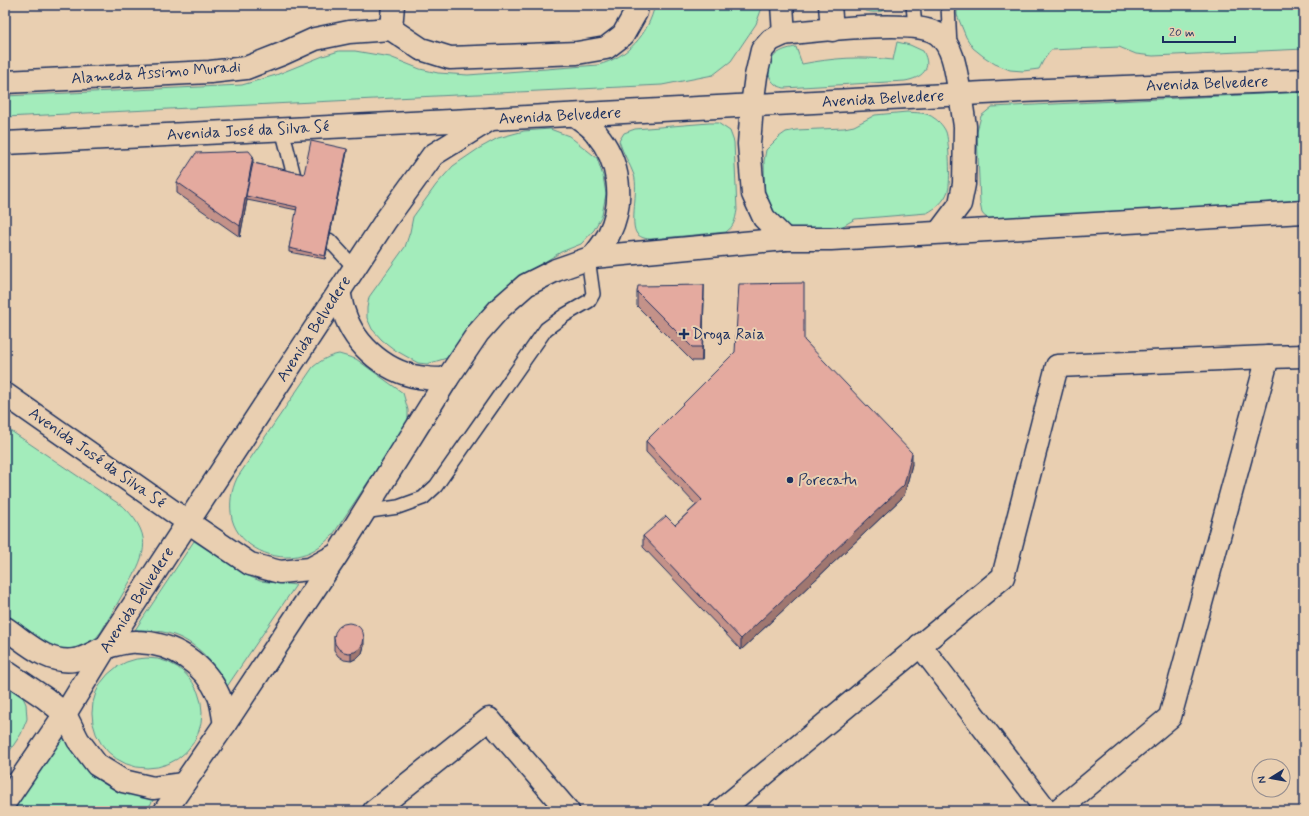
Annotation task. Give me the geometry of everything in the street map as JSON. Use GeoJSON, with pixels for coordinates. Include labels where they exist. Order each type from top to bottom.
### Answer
{"type":"FeatureCollection","features":[{"type":"Feature","properties":{"kind":"main road"},"geometry":{"type":"LineString","coordinates":[[393,5],[391,29],[421,49],[450,58],[577,53],[606,48],[623,35],[636,12],[637,5]]}},
{"type":"Feature","properties":{"kind":"main road"},"geometry":{"type":"LineString","coordinates":[[782,5],[784,34]]}},
{"type":"Feature","properties":{"kind":"main road"},"geometry":{"type":"LineString","coordinates":[[830,5],[832,30]]}},
{"type":"Feature","properties":{"kind":"main road"},"geometry":{"type":"LineString","coordinates":[[785,239],[764,218],[753,194],[749,144],[756,76],[762,50],[771,40],[784,34],[873,27],[915,27],[928,30],[938,34],[950,51],[960,94],[965,126],[964,184],[960,204],[939,232]]}},
{"type":"Feature","properties":{"kind":"main road","name":"Alameda Assimo Muradi"},"geometry":{"type":"LineString","coordinates":[[5,82],[210,72],[246,68],[315,39],[349,32],[391,29]]}},
{"type":"Feature","properties":{"kind":"main road","name":"Avenida Belvedere"},"geometry":{"type":"LineString","coordinates":[[5,802],[65,714],[106,647],[386,220],[433,155],[491,119],[960,94],[1304,80]]}},
{"type":"Feature","properties":{"kind":"main road"},"geometry":{"type":"LineString","coordinates":[[575,115],[596,132],[604,144],[611,155],[618,182],[617,209],[609,235],[590,258]]}},
{"type":"Feature","properties":{"kind":"main road","name":"Avenida José da Silva Sé"},"geometry":{"type":"LineString","coordinates":[[5,143],[491,119]]}},
{"type":"Feature","properties":{"kind":"main road"},"geometry":{"type":"LineString","coordinates":[[165,811],[225,724],[337,554],[447,379],[478,333],[501,307],[526,285],[556,270],[590,258],[785,239],[831,238],[1304,212]]}},
{"type":"Feature","properties":{"kind":"main road"},"geometry":{"type":"LineString","coordinates":[[339,291],[344,312],[353,332],[367,350],[384,364],[404,373],[425,378],[447,379]]}},
{"type":"Feature","properties":{"kind":"main road"},"geometry":{"type":"LineString","coordinates":[[720,811],[1003,577],[1057,366],[1304,356]]}},
{"type":"Feature","properties":{"kind":"main road"},"geometry":{"type":"LineString","coordinates":[[1057,811],[1170,717],[1268,357]]}},
{"type":"Feature","properties":{"kind":"main road","name":"Avenida José da Silva Sé"},"geometry":{"type":"LineString","coordinates":[[5,394],[250,564],[280,572],[310,568],[337,554]]}},
{"type":"Feature","properties":{"kind":"main road"},"geometry":{"type":"LineString","coordinates":[[5,628],[46,656],[60,661],[76,660],[106,647],[135,642],[162,645],[186,656],[206,674],[219,697],[225,724]]}},
{"type":"Feature","properties":{"kind":"main road"},"geometry":{"type":"LineString","coordinates":[[920,645],[1047,811]]}},
{"type":"Feature","properties":{"kind":"main road"},"geometry":{"type":"LineString","coordinates":[[5,671],[45,698],[65,714],[78,740],[97,765],[123,781],[153,788],[183,784]]}},
{"type":"Feature","properties":{"kind":"main road"},"geometry":{"type":"LineString","coordinates":[[374,811],[489,719],[568,811]]}},
{"type":"Feature","properties":{"kind":"lane"},"geometry":{"type":"LineString","coordinates":[[913,5],[915,27]]}},
{"type":"Feature","properties":{"kind":"lane"},"geometry":{"type":"LineString","coordinates":[[948,5],[950,51]]}},
{"type":"Feature","properties":{"kind":"lane"},"geometry":{"type":"LineString","coordinates":[[282,129],[294,176]]}},
{"type":"Feature","properties":{"kind":"lane"},"geometry":{"type":"LineString","coordinates":[[329,240],[354,267]]}},
{"type":"Feature","properties":{"kind":"lane"},"geometry":{"type":"LineString","coordinates":[[363,512],[404,505],[423,498],[436,486],[546,330],[564,315],[589,301],[593,294],[590,258]]}},
{"type":"Feature","properties":{"kind":"green space"},"geometry":{"type":"Polygon","coordinates":[[[655,5],[763,5],[756,24],[731,61],[713,75],[662,85],[5,117],[5,96],[242,85],[276,75],[339,51],[355,51],[390,57],[420,69],[438,73],[468,75],[598,65],[619,56],[635,43],[647,26],[655,5]]]}},
{"type":"Feature","properties":{"kind":"green space"},"geometry":{"type":"Polygon","coordinates":[[[853,5],[892,5],[882,11],[873,12],[863,10],[853,5]]]}},
{"type":"Feature","properties":{"kind":"green space"},"geometry":{"type":"Polygon","coordinates":[[[957,5],[1304,5],[1304,49],[1153,56],[1136,54],[1119,47],[1051,50],[1039,69],[1023,71],[1010,70],[995,64],[973,48],[966,37],[957,15],[957,5]]]}},
{"type":"Feature","properties":{"kind":"green space"},"geometry":{"type":"Polygon","coordinates":[[[897,42],[910,45],[923,51],[927,63],[924,72],[921,75],[905,81],[784,88],[776,85],[770,77],[769,68],[772,59],[778,53],[787,49],[796,47],[802,64],[847,58],[893,60],[897,42]]]}},
{"type":"Feature","properties":{"kind":"green space"},"geometry":{"type":"Polygon","coordinates":[[[1304,92],[1304,200],[1001,219],[990,219],[982,213],[980,203],[977,132],[981,116],[992,107],[1304,92]]]}},
{"type":"Feature","properties":{"kind":"green space"},"geometry":{"type":"Polygon","coordinates":[[[907,112],[921,113],[931,116],[943,126],[946,132],[949,152],[949,186],[946,195],[937,207],[927,213],[855,219],[836,230],[794,230],[785,226],[765,204],[764,161],[766,150],[786,132],[796,130],[844,128],[854,126],[875,115],[907,112]]]}},
{"type":"Feature","properties":{"kind":"green space"},"geometry":{"type":"Polygon","coordinates":[[[718,123],[730,131],[734,142],[737,210],[735,220],[729,230],[726,232],[651,239],[640,236],[637,234],[634,223],[634,175],[619,141],[624,133],[635,129],[718,123]]]}},
{"type":"Feature","properties":{"kind":"green space"},"geometry":{"type":"Polygon","coordinates":[[[550,129],[569,136],[597,158],[603,176],[606,194],[602,215],[594,230],[581,244],[561,252],[526,273],[494,297],[457,347],[447,358],[427,364],[418,363],[395,350],[382,340],[372,329],[367,318],[367,308],[369,297],[405,247],[413,217],[436,185],[453,166],[478,149],[498,138],[524,131],[550,129]]]}},
{"type":"Feature","properties":{"kind":"green space"},"geometry":{"type":"Polygon","coordinates":[[[339,354],[356,359],[403,393],[408,410],[406,425],[332,536],[306,554],[291,557],[270,555],[250,545],[242,538],[236,529],[232,519],[231,508],[231,498],[235,483],[313,367],[325,359],[339,354]]]}},
{"type":"Feature","properties":{"kind":"green space"},"geometry":{"type":"Polygon","coordinates":[[[5,427],[125,508],[140,529],[143,539],[143,548],[141,558],[132,579],[101,632],[95,639],[73,650],[60,650],[47,647],[5,619],[5,427]]]}},
{"type":"Feature","properties":{"kind":"green space"},"geometry":{"type":"Polygon","coordinates":[[[194,541],[246,575],[260,581],[296,585],[226,688],[216,669],[209,660],[202,652],[184,639],[153,630],[135,630],[194,541]]]}},
{"type":"Feature","properties":{"kind":"green space"},"geometry":{"type":"Polygon","coordinates":[[[147,658],[158,659],[168,663],[186,674],[197,692],[201,702],[201,724],[197,734],[186,752],[168,763],[158,767],[147,768],[136,767],[126,763],[108,752],[97,734],[93,724],[92,713],[93,702],[97,692],[108,674],[126,663],[136,659],[147,658]]]}},
{"type":"Feature","properties":{"kind":"green space"},"geometry":{"type":"Polygon","coordinates":[[[5,679],[20,691],[26,704],[27,719],[21,734],[5,758],[5,679]]]}},
{"type":"Feature","properties":{"kind":"green space"},"geometry":{"type":"Polygon","coordinates":[[[65,732],[70,744],[83,764],[98,779],[118,790],[131,794],[156,796],[146,811],[11,811],[65,732]]]}},
{"type":"Feature","properties":{"kind":"building"},"geometry":{"type":"Polygon","coordinates":[[[311,141],[347,149],[325,256],[289,248],[297,207],[246,196],[253,163],[304,174],[311,141]]]}},
{"type":"Feature","properties":{"kind":"building"},"geometry":{"type":"Polygon","coordinates":[[[249,151],[253,156],[240,226],[177,182],[196,153],[249,151]]]}},
{"type":"Feature","properties":{"kind":"building","name":"Porecatu"},"geometry":{"type":"Polygon","coordinates":[[[804,283],[804,340],[912,453],[904,485],[741,639],[643,536],[666,516],[675,525],[702,500],[646,441],[735,352],[739,284],[804,283]]]}},
{"type":"Feature","properties":{"kind":"building","name":"Droga Raia"},"geometry":{"type":"Polygon","coordinates":[[[704,285],[702,347],[692,347],[637,292],[638,286],[704,285]]]}},
{"type":"Feature","properties":{"kind":"building"},"geometry":{"type":"Polygon","coordinates":[[[349,623],[360,627],[364,638],[360,649],[349,653],[338,649],[334,638],[338,627],[349,623]]]}},
{"type":"Feature","properties":{"kind":"place","name":"Droga Raia"},"geometry":{"type":"Point","coordinates":[684,334]}},
{"type":"Feature","properties":{"kind":"place","name":"Porecatu"},"geometry":{"type":"Point","coordinates":[790,480]}}]}
